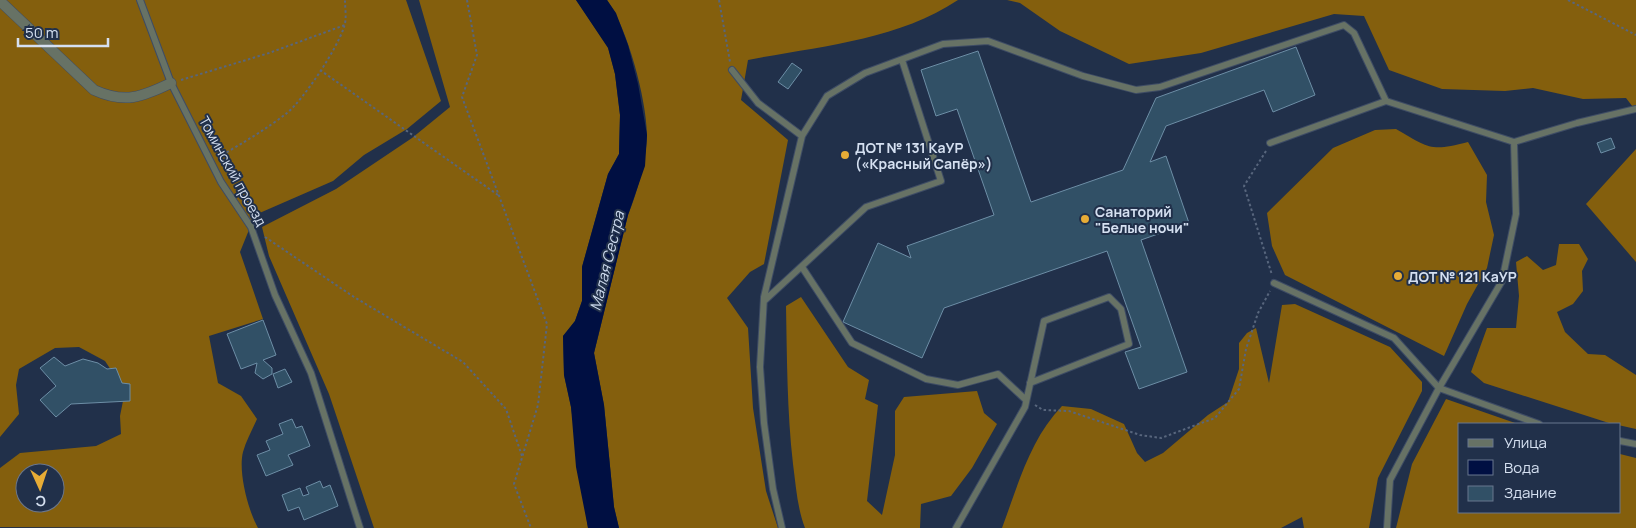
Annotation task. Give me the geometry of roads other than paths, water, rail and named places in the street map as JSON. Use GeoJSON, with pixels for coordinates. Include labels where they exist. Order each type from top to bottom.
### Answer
{"type":"FeatureCollection","features":[{"type":"Feature","properties":{"kind":"street"},"geometry":{"type":"LineString","coordinates":[[0,1],[76,75],[100,93],[124,98],[143,97],[171,83]]}},
{"type":"Feature","properties":{"kind":"lane","name":"Томинский проезд"},"geometry":{"type":"LineString","coordinates":[[140,0],[171,83],[220,182],[251,227],[275,295],[311,373],[360,528]]}},
{"type":"Feature","properties":{"kind":"lane"},"geometry":{"type":"LineString","coordinates":[[782,528],[773,489],[763,413],[760,367],[764,301],[802,136],[827,96],[865,73],[943,44],[988,41],[1083,76],[1136,90],[1160,87],[1344,25],[1354,32],[1386,100]]}},
{"type":"Feature","properties":{"kind":"lane"},"geometry":{"type":"LineString","coordinates":[[764,301],[866,207],[942,181],[902,60]]}},
{"type":"Feature","properties":{"kind":"lane"},"geometry":{"type":"LineString","coordinates":[[732,70],[758,104],[802,136]]}},
{"type":"Feature","properties":{"kind":"lane"},"geometry":{"type":"LineString","coordinates":[[1270,143],[1386,100],[1514,142],[1577,123],[1636,109]]}},
{"type":"Feature","properties":{"kind":"lane"},"geometry":{"type":"LineString","coordinates":[[1387,528],[1390,480],[1439,388],[1502,281],[1516,214],[1514,142]]}},
{"type":"Feature","properties":{"kind":"lane"},"geometry":{"type":"LineString","coordinates":[[802,266],[852,343],[926,379],[958,385],[998,374],[1026,400]]}},
{"type":"Feature","properties":{"kind":"lane"},"geometry":{"type":"LineString","coordinates":[[1274,283],[1394,338],[1439,388],[1536,423]]}},
{"type":"Feature","properties":{"kind":"lane"},"geometry":{"type":"LineString","coordinates":[[956,528],[1025,407],[1026,400],[1044,320],[1109,297],[1121,309],[1129,344],[1030,383]]}},
{"type":"Feature","properties":{"kind":"lane"},"geometry":{"type":"LineString","coordinates":[[1621,441],[1636,444]]}},
{"type":"Feature","properties":{"kind":"water","name":"Малая Сестра"},"geometry":{"type":"Polygon","coordinates":[[[576,0],[607,0],[616,13],[628,45],[638,84],[647,135],[645,166],[628,215],[594,353],[604,405],[614,507],[619,528],[588,528],[576,467],[571,407],[564,375],[563,336],[575,321],[582,301],[582,267],[608,174],[619,154],[620,115],[615,74],[608,48],[576,0]]]}},
{"type":"Feature","properties":{"kind":"place","name":"ДОТ № 131 КаУР («Красный Сапёр»)"},"geometry":{"type":"Point","coordinates":[845,155]}},
{"type":"Feature","properties":{"kind":"place","name":"Санаторий \"Белые ночи\""},"geometry":{"type":"Point","coordinates":[1085,219]}},
{"type":"Feature","properties":{"kind":"place","name":"ДОТ № 121 КаУР"},"geometry":{"type":"Point","coordinates":[1398,276]}}]}
